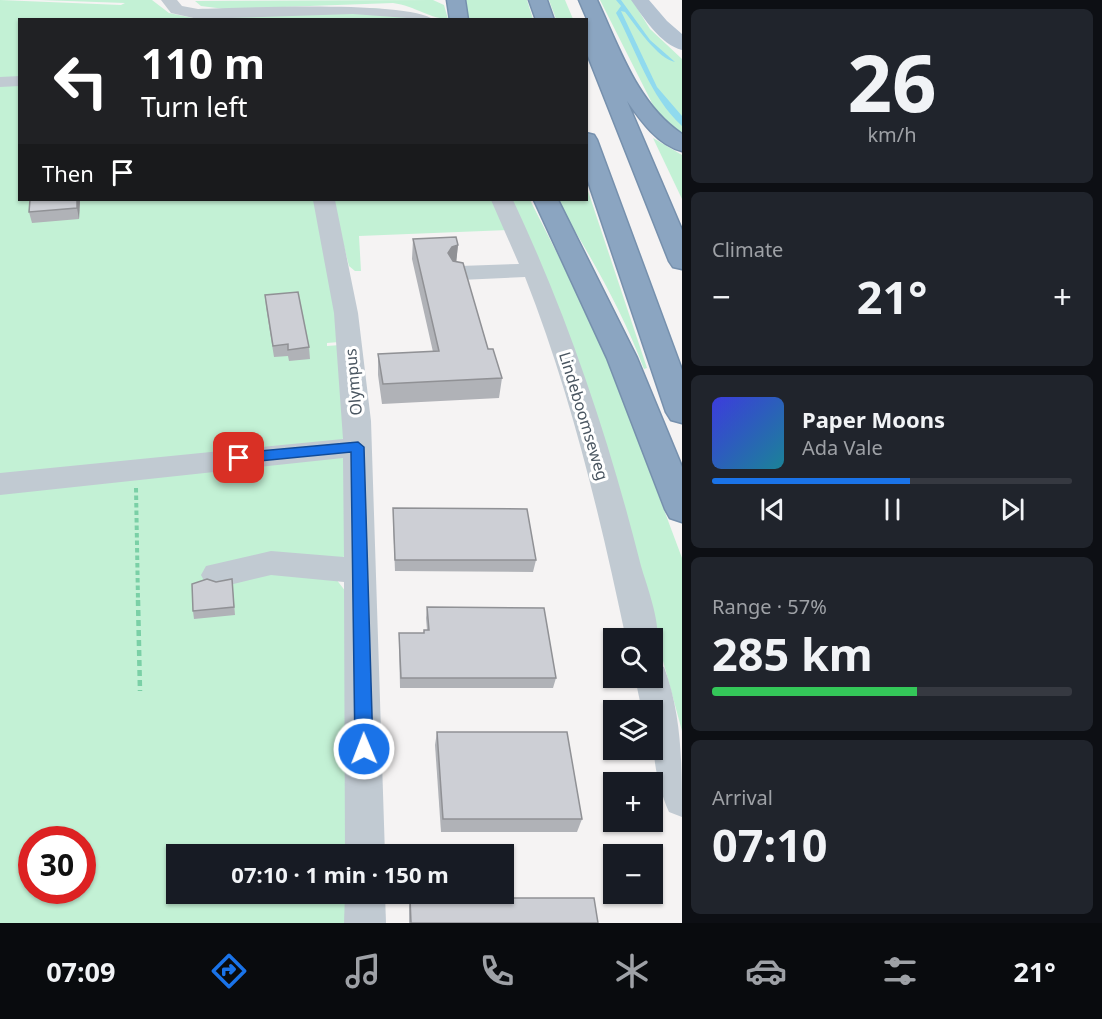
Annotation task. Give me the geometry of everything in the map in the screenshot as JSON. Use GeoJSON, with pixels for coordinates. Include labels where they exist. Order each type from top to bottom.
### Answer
{"type":"FeatureCollection","features":[{"type":"Feature","properties":{"kind":"highway"},"geometry":{"type":"LineString","coordinates":[[456,0],[459,18]]}},
{"type":"Feature","properties":{"kind":"highway"},"geometry":{"type":"LineString","coordinates":[[538,0],[544,18]]}},
{"type":"Feature","properties":{"kind":"highway"},"geometry":{"type":"LineString","coordinates":[[576,0],[583,18]]}},
{"type":"Feature","properties":{"kind":"highway"},"geometry":{"type":"LineString","coordinates":[[588,0],[639,106],[655,124],[682,144]]}},
{"type":"Feature","properties":{"kind":"highway"},"geometry":{"type":"LineString","coordinates":[[588,31],[682,261]]}},
{"type":"Feature","properties":{"kind":"highway"},"geometry":{"type":"LineString","coordinates":[[588,146],[682,412]]}},
{"type":"Feature","properties":{"kind":"highway"},"geometry":{"type":"LineString","coordinates":[[546,201],[622,358],[682,509]]}},
{"type":"Feature","properties":{"kind":"main road"},"geometry":{"type":"LineString","coordinates":[[640,0],[660,25],[682,44]]}},
{"type":"Feature","properties":{"kind":"street"},"geometry":{"type":"LineString","coordinates":[[169,0],[177,10],[198,14],[375,5],[409,10],[423,18]]}},
{"type":"Feature","properties":{"kind":"street"},"geometry":{"type":"LineString","coordinates":[[0,82],[18,81]]}},
{"type":"Feature","properties":{"kind":"street","name":"Olympus"},"geometry":{"type":"LineString","coordinates":[[324,201],[346,313],[358,447],[365,844]]}},
{"type":"Feature","properties":{"kind":"street","name":"Lindeboomseweg"},"geometry":{"type":"LineString","coordinates":[[502,201],[534,270],[586,416],[640,628]]}},
{"type":"Feature","properties":{"kind":"street"},"geometry":{"type":"LineString","coordinates":[[460,273],[534,270]]}},
{"type":"Feature","properties":{"kind":"street"},"geometry":{"type":"LineString","coordinates":[[0,484],[358,447]]}},
{"type":"Feature","properties":{"kind":"street"},"geometry":{"type":"LineString","coordinates":[[217,575],[271,563],[360,571]]}},
{"type":"Feature","properties":{"kind":"street"},"geometry":{"type":"LineString","coordinates":[[654,688],[682,799]]}},
{"type":"Feature","properties":{"kind":"street"},"geometry":{"type":"LineString","coordinates":[[365,904],[366,923]]}},
{"type":"Feature","properties":{"kind":"path"},"geometry":{"type":"LineString","coordinates":[[136,469],[140,692]]}},
{"type":"Feature","properties":{"kind":"green space"},"geometry":{"type":"Polygon","coordinates":[[[0,0],[121,5],[125,3],[39,0],[152,0],[169,13],[193,18],[18,18],[18,78],[0,79],[0,0]]]}},
{"type":"Feature","properties":{"kind":"green space"},"geometry":{"type":"Polygon","coordinates":[[[433,0],[444,5],[448,18],[435,17],[393,3],[225,9],[201,6],[195,1],[433,0]]]}},
{"type":"Feature","properties":{"kind":"green space"},"geometry":{"type":"Polygon","coordinates":[[[463,0],[527,0],[533,18],[467,18],[463,0]]]}},
{"type":"Feature","properties":{"kind":"green space"},"geometry":{"type":"Polygon","coordinates":[[[549,0],[565,0],[573,18],[556,18],[549,0]]]}},
{"type":"Feature","properties":{"kind":"green space"},"geometry":{"type":"Polygon","coordinates":[[[600,0],[632,0],[650,29],[682,59],[682,135],[655,109],[600,0]]]}},
{"type":"Feature","properties":{"kind":"green space"},"geometry":{"type":"Polygon","coordinates":[[[373,8],[415,18],[214,18],[373,8]]]}},
{"type":"Feature","properties":{"kind":"green space"},"geometry":{"type":"Polygon","coordinates":[[[18,84],[18,201],[315,201],[323,235],[339,342],[327,343],[327,346],[340,345],[345,437],[341,440],[340,457],[345,459],[346,555],[342,558],[336,579],[346,592],[351,844],[166,844],[166,904],[351,904],[352,923],[0,923],[0,86],[18,84]]]}},
{"type":"Feature","properties":{"kind":"green space"},"geometry":{"type":"Polygon","coordinates":[[[653,138],[682,155],[682,199],[653,138]]]}},
{"type":"Feature","properties":{"kind":"green space"},"geometry":{"type":"Polygon","coordinates":[[[588,191],[647,368],[644,369],[626,325],[581,240],[557,201],[588,201],[588,191]]]}},
{"type":"Feature","properties":{"kind":"green space"},"geometry":{"type":"Polygon","coordinates":[[[332,201],[494,201],[508,230],[359,236],[361,271],[355,271],[349,266],[332,201]]]}},
{"type":"Feature","properties":{"kind":"green space"},"geometry":{"type":"Polygon","coordinates":[[[510,201],[531,201],[599,336],[682,558],[682,731],[663,661],[663,628],[654,628],[639,572],[525,231],[510,201]]]}},
{"type":"Feature","properties":{"kind":"water"},"geometry":{"type":"Polygon","coordinates":[[[616,0],[621,0],[650,40],[675,62],[668,60],[655,49],[625,12],[621,11],[657,87],[682,116],[682,126],[661,101],[644,72],[616,13],[621,6],[616,0]]]}},
{"type":"Feature","properties":{"kind":"building"},"geometry":{"type":"Polygon","coordinates":[[[30,201],[77,201],[77,208],[29,212],[30,201]]]}},
{"type":"Feature","properties":{"kind":"building"},"geometry":{"type":"Polygon","coordinates":[[[456,237],[458,245],[452,247],[448,253],[453,261],[463,263],[488,349],[493,349],[502,378],[383,384],[378,354],[439,351],[413,239],[456,237]]]}},
{"type":"Feature","properties":{"kind":"building"},"geometry":{"type":"Polygon","coordinates":[[[298,292],[309,347],[288,350],[288,344],[273,346],[265,295],[298,292]]]}},
{"type":"Feature","properties":{"kind":"building"},"geometry":{"type":"Polygon","coordinates":[[[393,508],[527,509],[536,560],[395,560],[393,508]]]}},
{"type":"Feature","properties":{"kind":"building"},"geometry":{"type":"Polygon","coordinates":[[[207,579],[216,582],[232,579],[234,607],[193,611],[192,584],[207,579]]]}},
{"type":"Feature","properties":{"kind":"building"},"geometry":{"type":"Polygon","coordinates":[[[427,607],[544,608],[556,678],[401,678],[399,633],[424,633],[424,630],[429,630],[427,607]]]}},
{"type":"Feature","properties":{"kind":"building"},"geometry":{"type":"Polygon","coordinates":[[[437,732],[567,732],[582,819],[443,819],[437,732]]]}},
{"type":"Feature","properties":{"kind":"building"},"geometry":{"type":"Polygon","coordinates":[[[514,898],[594,898],[598,923],[411,923],[410,904],[514,904],[514,898]]]}},
{"type":"Feature","properties":{"kind":"route"},"geometry":{"type":"LineString","coordinates":[[239,458],[358,447],[364,749]]}}]}
